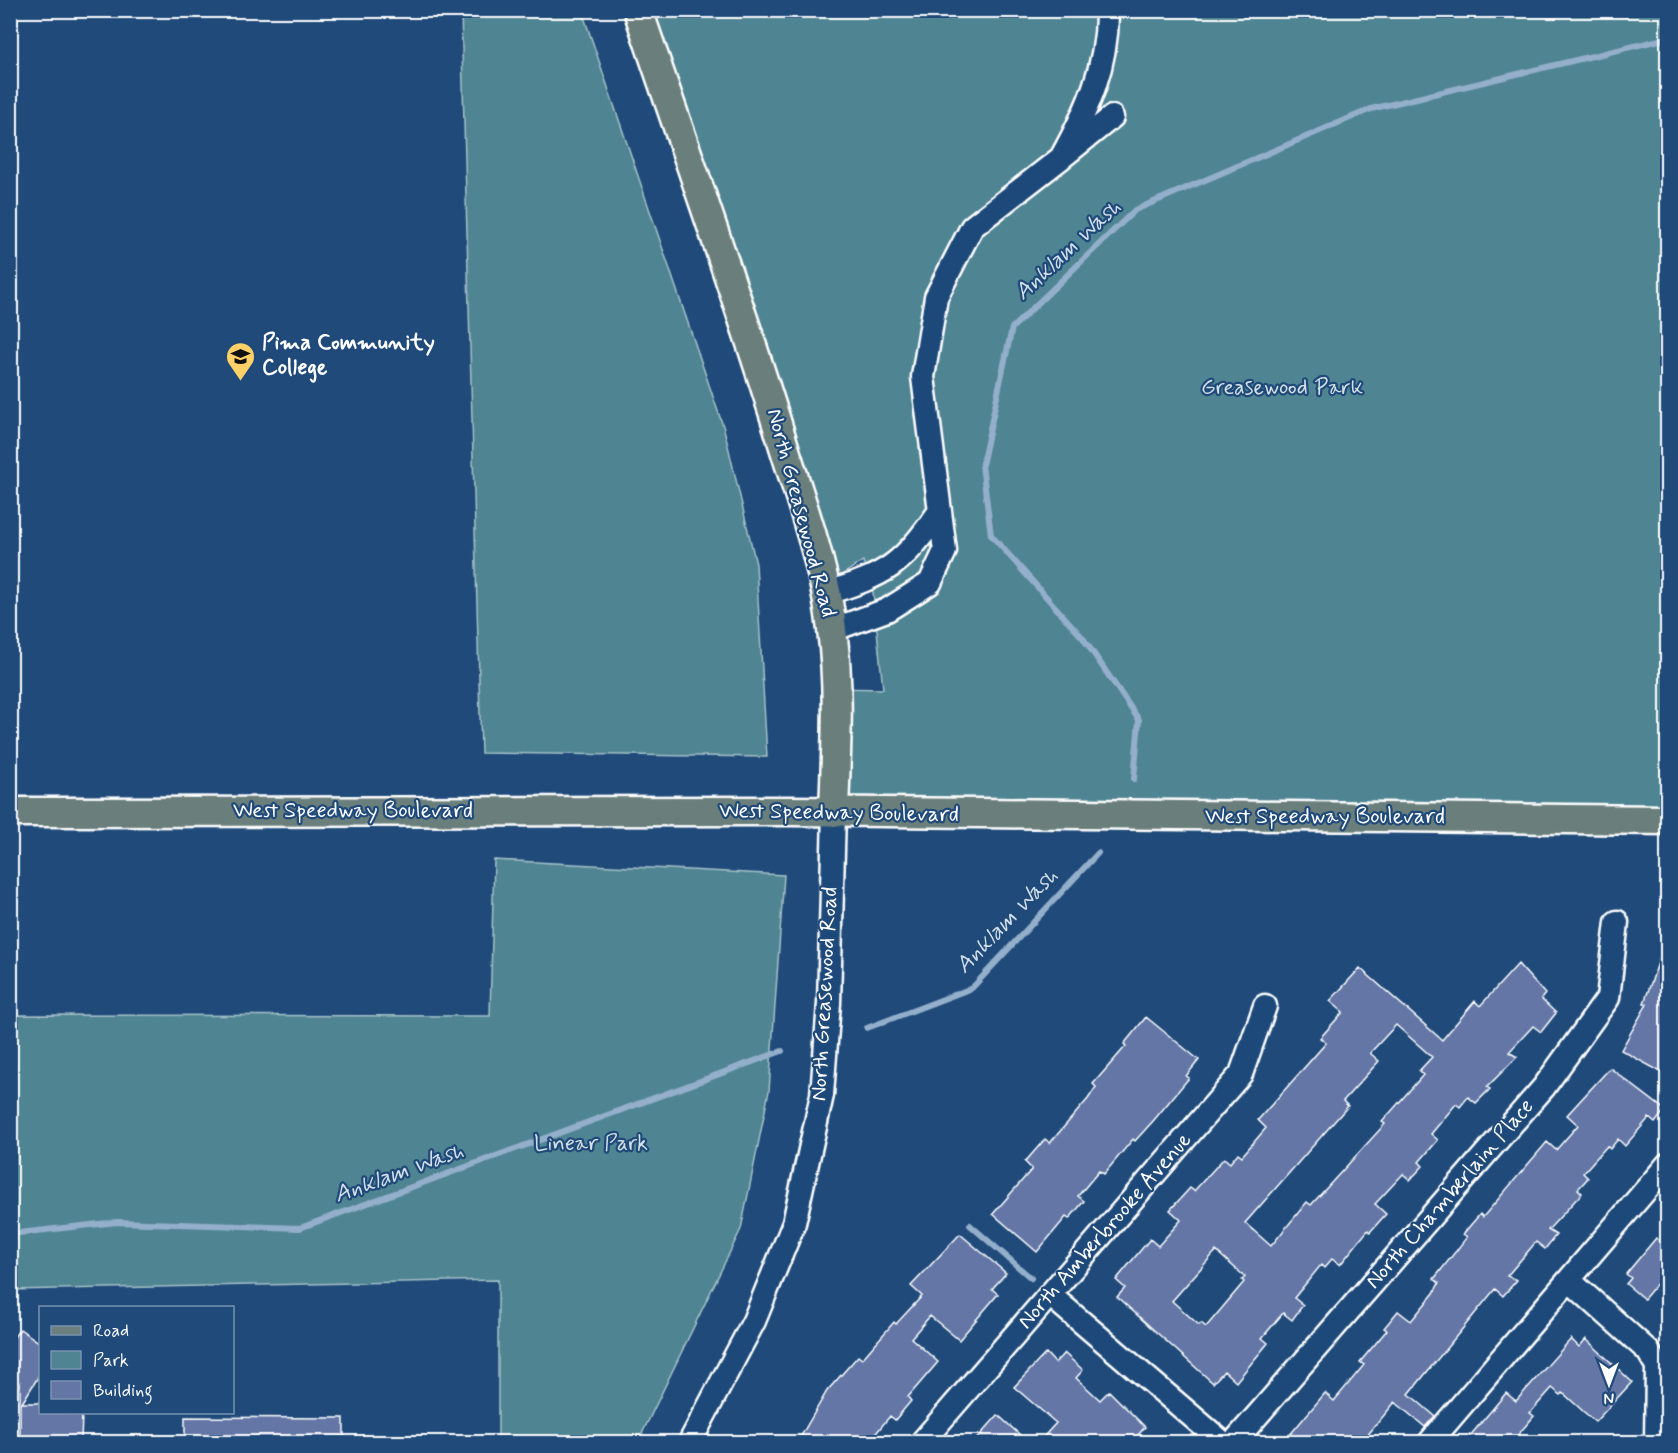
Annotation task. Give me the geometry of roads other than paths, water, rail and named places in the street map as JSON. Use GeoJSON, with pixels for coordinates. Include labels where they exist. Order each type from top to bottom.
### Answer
{"type":"FeatureCollection","features":[{"type":"Feature","properties":{"kind":"main road","name":"North Greasewood Road"},"geometry":{"type":"LineString","coordinates":[[638,10],[761,371],[813,542],[826,593],[832,630],[836,682],[834,812]]}},
{"type":"Feature","properties":{"kind":"main road","name":"West Speedway Boulevard"},"geometry":{"type":"LineString","coordinates":[[10,812],[834,812],[1668,820]]}},
{"type":"Feature","properties":{"kind":"street"},"geometry":{"type":"LineString","coordinates":[[1061,158],[1085,113],[1104,61],[1107,10]]}},
{"type":"Feature","properties":{"kind":"street"},"geometry":{"type":"LineString","coordinates":[[832,630],[887,610],[930,583],[945,551],[923,377],[936,297],[972,227],[1112,117]]}},
{"type":"Feature","properties":{"kind":"street"},"geometry":{"type":"LineString","coordinates":[[826,593],[867,581],[900,562],[939,512]]}},
{"type":"Feature","properties":{"kind":"street","name":"North Greasewood Road"},"geometry":{"type":"LineString","coordinates":[[690,1443],[754,1321],[794,1222],[822,1095],[829,1003],[834,812]]}},
{"type":"Feature","properties":{"kind":"street","name":"North Chamberlain Place"},"geometry":{"type":"LineString","coordinates":[[1234,1443],[1544,1087],[1608,998],[1617,922]]}},
{"type":"Feature","properties":{"kind":"street","name":"North Amberbrooke Avenue"},"geometry":{"type":"LineString","coordinates":[[922,1443],[1241,1074],[1265,1006]]}},
{"type":"Feature","properties":{"kind":"street"},"geometry":{"type":"LineString","coordinates":[[1430,1443],[1668,1164]]}},
{"type":"Feature","properties":{"kind":"street"},"geometry":{"type":"LineString","coordinates":[[1569,1280],[1660,1364],[1656,1443]]}},
{"type":"Feature","properties":{"kind":"street"},"geometry":{"type":"LineString","coordinates":[[1050,1295],[1222,1443]]}},
{"type":"Feature","properties":{"kind":"waterway","name":"Anklam Wash"},"geometry":{"type":"LineString","coordinates":[[1134,779],[1139,720],[1083,638],[991,535],[982,465],[1012,328],[1135,210],[1371,109],[1668,38]]}},
{"type":"Feature","properties":{"kind":"waterway","name":"Anklam Wash"},"geometry":{"type":"LineString","coordinates":[[867,1028],[972,988],[1098,853]]}},
{"type":"Feature","properties":{"kind":"waterway","name":"Anklam Wash"},"geometry":{"type":"LineString","coordinates":[[10,1234],[117,1222],[300,1228],[782,1051]]}},
{"type":"Feature","properties":{"kind":"waterway"},"geometry":{"type":"LineString","coordinates":[[970,1225],[1031,1278]]}},
{"type":"Feature","properties":{"kind":"place","name":"Pima Community College"},"geometry":{"type":"Point","coordinates":[241,382]}},
{"type":"Feature","properties":{"kind":"park label","name":"Greasewood Park"},"geometry":{"type":"Point","coordinates":[1282,388]}},
{"type":"Feature","properties":{"kind":"park label","name":"Linear Park"},"geometry":{"type":"Point","coordinates":[591,1144]}}]}
